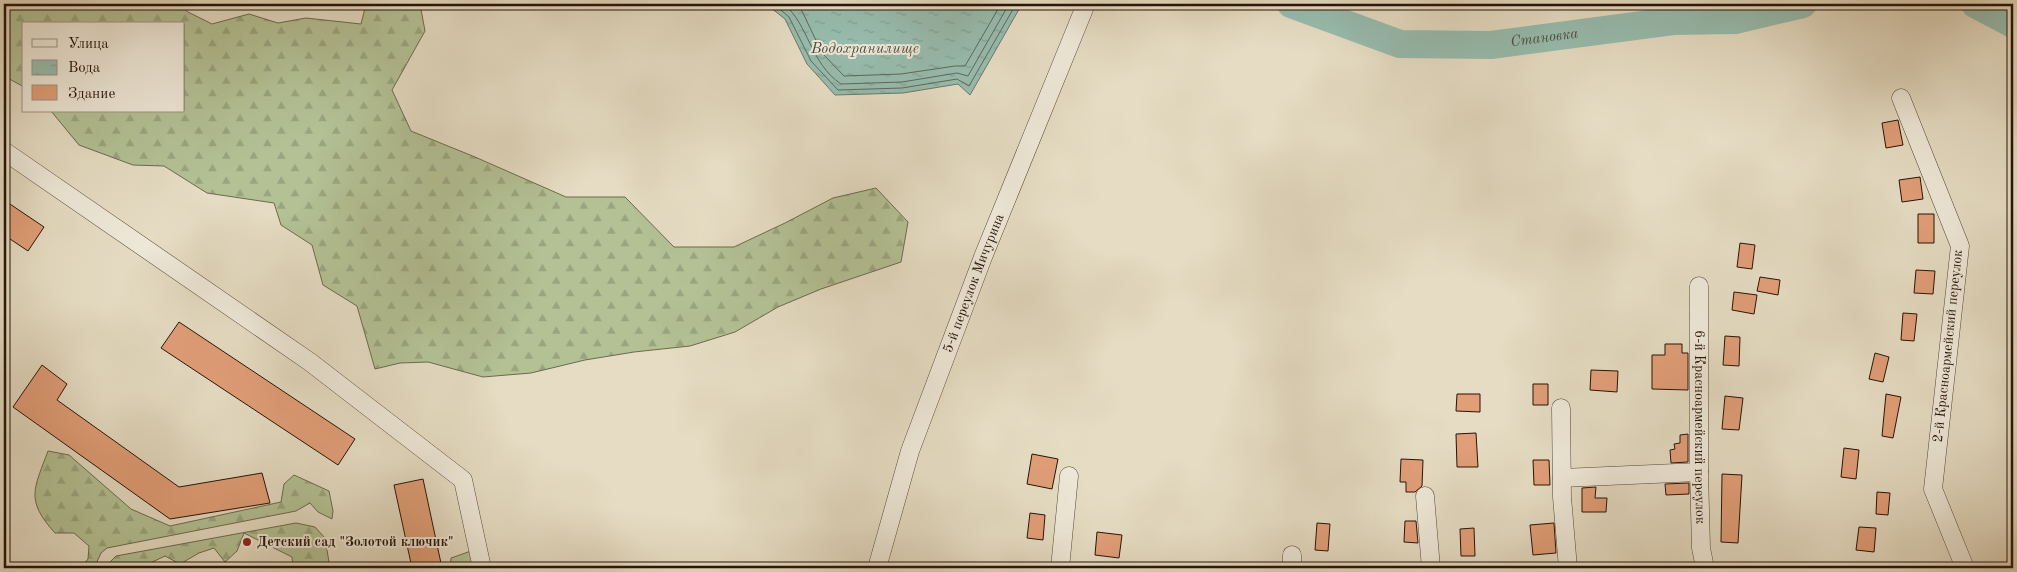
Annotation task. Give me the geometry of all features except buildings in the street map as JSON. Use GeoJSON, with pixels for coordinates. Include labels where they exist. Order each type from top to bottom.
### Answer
{"type":"FeatureCollection","features":[{"type":"Feature","properties":{"kind":"street","name":"5-й переулок Мичурина"},"geometry":{"type":"LineString","coordinates":[[877,568],[910,451],[983,257],[1086,4]]}},
{"type":"Feature","properties":{"kind":"street","name":"2-й Красноармейский переулок"},"geometry":{"type":"LineString","coordinates":[[1900,98],[1960,246],[1933,489],[1965,568]]}},
{"type":"Feature","properties":{"kind":"street"},"geometry":{"type":"LineString","coordinates":[[4,151],[310,362],[463,480],[482,568]]}},
{"type":"Feature","properties":{"kind":"street","name":"6-й Красноармейский переулок"},"geometry":{"type":"LineString","coordinates":[[1699,286],[1699,472],[1701,548],[1705,568]]}},
{"type":"Feature","properties":{"kind":"street"},"geometry":{"type":"LineString","coordinates":[[1560,408],[1568,568]]}},
{"type":"Feature","properties":{"kind":"street"},"geometry":{"type":"LineString","coordinates":[[1562,478],[1699,472]]}},
{"type":"Feature","properties":{"kind":"street"},"geometry":{"type":"LineString","coordinates":[[1060,568],[1069,476]]}},
{"type":"Feature","properties":{"kind":"street"},"geometry":{"type":"LineString","coordinates":[[1425,496],[1431,568]]}},
{"type":"Feature","properties":{"kind":"green space"},"geometry":{"type":"Polygon","coordinates":[[[4,4],[178,4],[188,12],[212,24],[249,14],[278,23],[306,18],[361,24],[366,4],[420,4],[425,31],[392,90],[411,131],[566,197],[625,197],[674,247],[734,247],[833,198],[876,188],[908,222],[901,262],[821,289],[778,307],[735,332],[690,346],[585,360],[531,373],[483,377],[428,362],[400,363],[375,369],[357,306],[323,285],[312,245],[281,225],[274,203],[207,193],[164,166],[133,165],[79,145],[52,112],[185,112],[185,22],[22,22],[22,86],[4,76],[4,4]]]}},
{"type":"Feature","properties":{"kind":"green space"},"geometry":{"type":"Polygon","coordinates":[[[48,451],[69,455],[131,509],[170,526],[281,502],[284,484],[294,475],[329,491],[333,511],[332,519],[318,512],[310,503],[296,511],[107,548],[101,553],[94,568],[81,568],[88,559],[89,546],[74,533],[55,533],[39,512],[36,503],[36,485],[48,451]]]}},
{"type":"Feature","properties":{"kind":"green space"},"geometry":{"type":"Polygon","coordinates":[[[296,523],[315,527],[325,538],[330,568],[293,568],[292,557],[244,533],[237,551],[225,562],[214,548],[199,553],[180,564],[165,556],[148,564],[149,568],[104,568],[116,556],[296,523]]]}},
{"type":"Feature","properties":{"kind":"green space"},"geometry":{"type":"Polygon","coordinates":[[[471,551],[475,568],[450,568],[451,558],[471,551]]]}},
{"type":"Feature","properties":{"kind":"water","name":"Водохранилище"},"geometry":{"type":"Polygon","coordinates":[[[766,4],[1022,4],[970,95],[958,84],[903,93],[835,95],[807,64],[785,19],[766,4]]]}},
{"type":"Feature","properties":{"kind":"waterway","name":"Становка"},"geometry":{"type":"LineString","coordinates":[[1291,4],[1400,44],[1491,45],[1673,21],[1735,20],[1803,4]]}},
{"type":"Feature","properties":{"kind":"waterway","name":"Становка"},"geometry":{"type":"LineString","coordinates":[[1975,4],[2013,24]]}},
{"type":"Feature","properties":{"kind":"place","name":"Детский сад \"Золотой ключик\""},"geometry":{"type":"Point","coordinates":[247,542]}}]}
